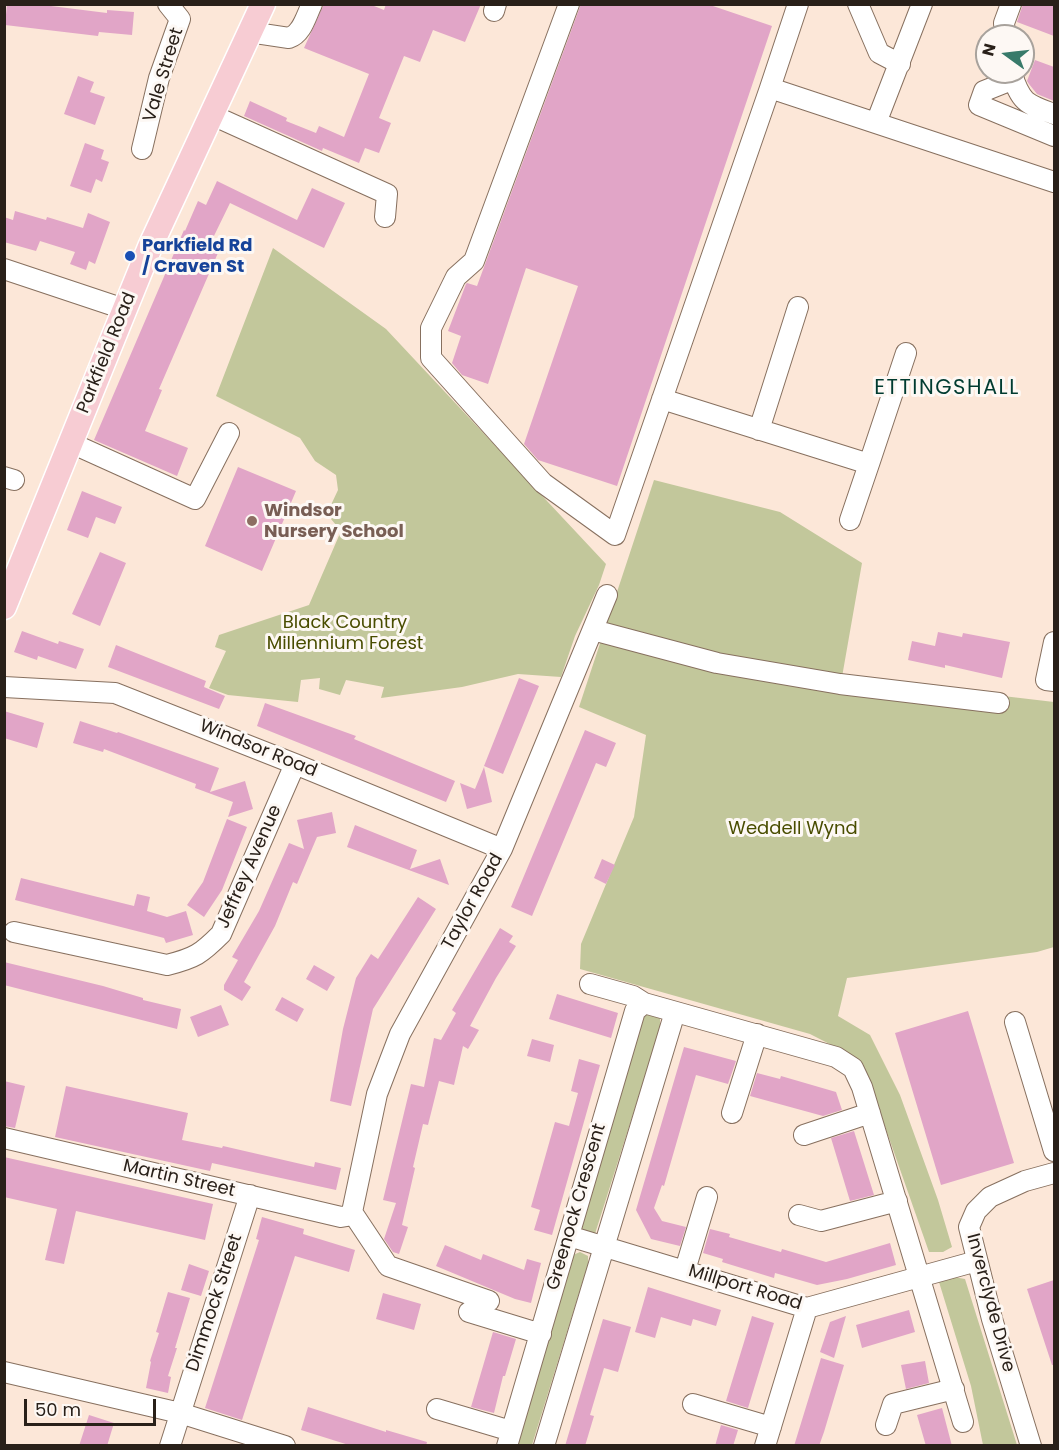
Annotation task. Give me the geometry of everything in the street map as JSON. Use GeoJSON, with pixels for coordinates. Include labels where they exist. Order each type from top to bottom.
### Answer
{"type":"FeatureCollection","features":[{"type":"Feature","properties":{"kind":"main road","name":"Parkfield Road"},"geometry":{"type":"LineString","coordinates":[[4,607],[150,247],[263,4]]}},
{"type":"Feature","properties":{"kind":"street","name":"Vale Street"},"geometry":{"type":"LineString","coordinates":[[142,149],[159,78],[180,19],[168,4]]}},
{"type":"Feature","properties":{"kind":"street"},"geometry":{"type":"LineString","coordinates":[[249,32],[294,37],[298,34],[312,4]]}},
{"type":"Feature","properties":{"kind":"street"},"geometry":{"type":"LineString","coordinates":[[569,4],[474,261],[456,278],[431,328],[431,358],[543,483],[615,535],[798,4]]}},
{"type":"Feature","properties":{"kind":"street"},"geometry":{"type":"LineString","coordinates":[[858,4],[879,53],[900,64]]}},
{"type":"Feature","properties":{"kind":"street"},"geometry":{"type":"LineString","coordinates":[[876,123],[922,4]]}},
{"type":"Feature","properties":{"kind":"street"},"geometry":{"type":"LineString","coordinates":[[1004,24],[1011,4]]}},
{"type":"Feature","properties":{"kind":"street"},"geometry":{"type":"LineString","coordinates":[[998,84],[984,91],[979,105],[1054,136]]}},
{"type":"Feature","properties":{"kind":"street"},"geometry":{"type":"LineString","coordinates":[[1015,84],[1018,93],[1033,107],[1054,114]]}},
{"type":"Feature","properties":{"kind":"street"},"geometry":{"type":"LineString","coordinates":[[770,88],[1054,182]]}},
{"type":"Feature","properties":{"kind":"street"},"geometry":{"type":"LineString","coordinates":[[212,115],[387,194],[385,217]]}},
{"type":"Feature","properties":{"kind":"street"},"geometry":{"type":"LineString","coordinates":[[4,269],[124,309]]}},
{"type":"Feature","properties":{"kind":"street"},"geometry":{"type":"LineString","coordinates":[[759,430],[798,308]]}},
{"type":"Feature","properties":{"kind":"street"},"geometry":{"type":"LineString","coordinates":[[850,520],[906,353]]}},
{"type":"Feature","properties":{"kind":"street"},"geometry":{"type":"LineString","coordinates":[[662,399],[869,464]]}},
{"type":"Feature","properties":{"kind":"street"},"geometry":{"type":"LineString","coordinates":[[71,443],[195,499],[229,433]]}},
{"type":"Feature","properties":{"kind":"street","name":"Taylor Road"},"geometry":{"type":"LineString","coordinates":[[352,1212],[377,1094],[400,1034],[502,849],[607,595]]}},
{"type":"Feature","properties":{"kind":"street"},"geometry":{"type":"LineString","coordinates":[[593,630],[717,663],[840,684],[999,703]]}},
{"type":"Feature","properties":{"kind":"street"},"geometry":{"type":"LineString","coordinates":[[1054,642],[1046,680],[1054,681]]}},
{"type":"Feature","properties":{"kind":"street","name":"Windsor Road"},"geometry":{"type":"LineString","coordinates":[[4,687],[115,693],[502,849]]}},
{"type":"Feature","properties":{"kind":"street","name":"Jeffrey Avenue"},"geometry":{"type":"LineString","coordinates":[[14,932],[167,965],[191,959],[204,951],[221,934],[295,764]]}},
{"type":"Feature","properties":{"kind":"street"},"geometry":{"type":"LineString","coordinates":[[590,984],[633,996],[644,1003],[836,1057],[848,1063],[858,1076],[870,1113],[963,1422]]}},
{"type":"Feature","properties":{"kind":"street","name":"Greenock Crescent"},"geometry":{"type":"LineString","coordinates":[[509,1438],[635,1011],[644,1003]]}},
{"type":"Feature","properties":{"kind":"street","name":"Greenock Crescent"},"geometry":{"type":"LineString","coordinates":[[544,1446],[675,1012]]}},
{"type":"Feature","properties":{"kind":"street"},"geometry":{"type":"LineString","coordinates":[[1015,1022],[1054,1151]]}},
{"type":"Feature","properties":{"kind":"street"},"geometry":{"type":"LineString","coordinates":[[732,1113],[756,1035]]}},
{"type":"Feature","properties":{"kind":"street"},"geometry":{"type":"LineString","coordinates":[[804,1136],[870,1113]]}},
{"type":"Feature","properties":{"kind":"street","name":"Martin Street"},"geometry":{"type":"LineString","coordinates":[[4,1138],[341,1217],[352,1212]]}},
{"type":"Feature","properties":{"kind":"street","name":"Inverclyde Drive"},"geometry":{"type":"LineString","coordinates":[[1031,1446],[992,1319],[969,1227],[976,1211],[990,1197],[1025,1181],[1054,1173]]}},
{"type":"Feature","properties":{"kind":"street","name":"Dimmock Street"},"geometry":{"type":"LineString","coordinates":[[170,1446],[250,1196]]}},
{"type":"Feature","properties":{"kind":"street"},"geometry":{"type":"LineString","coordinates":[[685,1270],[707,1197]]}},
{"type":"Feature","properties":{"kind":"street"},"geometry":{"type":"LineString","coordinates":[[799,1215],[821,1221],[897,1201]]}},
{"type":"Feature","properties":{"kind":"street"},"geometry":{"type":"LineString","coordinates":[[352,1212],[388,1266],[489,1301]]}},
{"type":"Feature","properties":{"kind":"street","name":"Millport Road"},"geometry":{"type":"LineString","coordinates":[[569,1236],[807,1308],[977,1261]]}},
{"type":"Feature","properties":{"kind":"street"},"geometry":{"type":"LineString","coordinates":[[765,1446],[807,1308]]}},
{"type":"Feature","properties":{"kind":"street"},"geometry":{"type":"LineString","coordinates":[[469,1312],[541,1334]]}},
{"type":"Feature","properties":{"kind":"street"},"geometry":{"type":"LineString","coordinates":[[4,1372],[180,1413],[285,1446]]}},
{"type":"Feature","properties":{"kind":"street"},"geometry":{"type":"LineString","coordinates":[[886,1425],[892,1404],[954,1389]]}},
{"type":"Feature","properties":{"kind":"street"},"geometry":{"type":"LineString","coordinates":[[693,1404],[771,1426]]}},
{"type":"Feature","properties":{"kind":"street"},"geometry":{"type":"LineString","coordinates":[[437,1409],[509,1438]]}},
{"type":"Feature","properties":{"kind":"green space","name":"Black Country Millennium Forest"},"geometry":{"type":"Polygon","coordinates":[[[273,248],[386,329],[606,564],[599,585],[575,636],[561,677],[518,674],[462,687],[381,698],[384,687],[346,680],[340,695],[319,689],[320,678],[301,680],[298,702],[228,695],[209,688],[226,651],[215,647],[219,635],[309,605],[341,531],[331,519],[330,507],[338,490],[336,475],[315,461],[300,438],[216,396],[273,248]]]}},
{"type":"Feature","properties":{"kind":"green space","name":"Weddell Wynd"},"geometry":{"type":"Polygon","coordinates":[[[654,480],[780,512],[862,563],[842,677],[1054,702],[1054,947],[1037,952],[847,978],[838,1016],[870,1035],[900,1095],[938,1200],[952,1247],[943,1252],[929,1252],[863,1064],[851,1055],[810,1034],[580,969],[581,944],[634,817],[646,735],[579,707],[654,480]]]}},
{"type":"Feature","properties":{"kind":"green space"},"geometry":{"type":"Polygon","coordinates":[[[653,1013],[660,1018],[660,1029],[594,1237],[579,1232],[645,1014],[653,1013]]]}},
{"type":"Feature","properties":{"kind":"green space"},"geometry":{"type":"Polygon","coordinates":[[[580,1252],[588,1256],[588,1264],[532,1445],[515,1446],[573,1255],[580,1252]]]}},
{"type":"Feature","properties":{"kind":"green space"},"geometry":{"type":"Polygon","coordinates":[[[954,1277],[965,1279],[1017,1445],[983,1445],[971,1386],[939,1282],[954,1277]]]}},
{"type":"Feature","properties":{"kind":"building"},"geometry":{"type":"Polygon","coordinates":[[[7,4],[35,4],[107,13],[107,10],[134,12],[132,35],[99,32],[98,36],[5,25],[7,4]]]}},
{"type":"Feature","properties":{"kind":"building"},"geometry":{"type":"Polygon","coordinates":[[[324,4],[369,4],[384,10],[386,4],[481,4],[465,42],[433,30],[420,62],[404,56],[379,118],[391,123],[379,153],[365,148],[359,163],[323,148],[322,151],[244,116],[250,101],[287,118],[286,121],[316,133],[319,126],[344,137],[369,74],[304,48],[324,4]]]}},
{"type":"Feature","properties":{"kind":"building"},"geometry":{"type":"Polygon","coordinates":[[[581,4],[707,4],[772,26],[617,486],[538,460],[524,444],[578,286],[526,268],[488,384],[462,375],[452,363],[461,336],[448,331],[466,284],[477,286],[581,4]]]}},
{"type":"Feature","properties":{"kind":"building"},"geometry":{"type":"Polygon","coordinates":[[[1023,4],[1054,4],[1054,36],[1035,29],[1035,24],[1017,22],[1023,4]]]}},
{"type":"Feature","properties":{"kind":"building"},"geometry":{"type":"Polygon","coordinates":[[[1035,60],[1054,67],[1054,101],[1037,94],[1029,84],[1035,84],[1035,60]]]}},
{"type":"Feature","properties":{"kind":"building"},"geometry":{"type":"Polygon","coordinates":[[[78,76],[94,82],[90,92],[105,97],[95,125],[64,114],[78,76]]]}},
{"type":"Feature","properties":{"kind":"building"},"geometry":{"type":"Polygon","coordinates":[[[85,143],[104,150],[101,159],[109,162],[102,182],[96,179],[91,193],[70,186],[85,143]]]}},
{"type":"Feature","properties":{"kind":"building"},"geometry":{"type":"Polygon","coordinates":[[[217,181],[297,220],[312,188],[345,203],[324,248],[230,203],[211,242],[221,246],[159,389],[162,390],[145,431],[188,448],[177,476],[94,440],[184,230],[198,201],[206,205],[217,181]]]}},
{"type":"Feature","properties":{"kind":"building"},"geometry":{"type":"Polygon","coordinates":[[[15,211],[46,220],[47,217],[83,228],[88,213],[110,222],[95,264],[89,261],[86,270],[70,264],[75,252],[40,241],[36,251],[4,242],[4,217],[13,220],[15,211]]]}},
{"type":"Feature","properties":{"kind":"building"},"geometry":{"type":"Polygon","coordinates":[[[238,467],[296,491],[262,571],[205,546],[238,467]]]}},
{"type":"Feature","properties":{"kind":"building"},"geometry":{"type":"Polygon","coordinates":[[[82,491],[122,507],[115,524],[96,517],[88,538],[67,530],[82,491]]]}},
{"type":"Feature","properties":{"kind":"building"},"geometry":{"type":"Polygon","coordinates":[[[100,552],[126,563],[100,626],[72,614],[100,552]]]}},
{"type":"Feature","properties":{"kind":"building"},"geometry":{"type":"Polygon","coordinates":[[[22,631],[58,644],[59,641],[84,649],[76,669],[38,656],[37,660],[14,652],[22,631]]]}},
{"type":"Feature","properties":{"kind":"building"},"geometry":{"type":"Polygon","coordinates":[[[938,632],[962,637],[963,633],[1010,642],[1002,678],[945,665],[945,668],[908,660],[912,641],[935,646],[938,632]]]}},
{"type":"Feature","properties":{"kind":"building"},"geometry":{"type":"Polygon","coordinates":[[[116,645],[206,681],[204,687],[225,696],[219,709],[108,667],[116,645]]]}},
{"type":"Feature","properties":{"kind":"building"},"geometry":{"type":"Polygon","coordinates":[[[519,678],[539,686],[503,774],[484,766],[519,678]]]}},
{"type":"Feature","properties":{"kind":"building"},"geometry":{"type":"Polygon","coordinates":[[[265,703],[356,736],[354,739],[455,781],[446,802],[257,726],[265,703]]]}},
{"type":"Feature","properties":{"kind":"building"},"geometry":{"type":"Polygon","coordinates":[[[4,711],[44,723],[37,748],[4,738],[4,711]]]}},
{"type":"Feature","properties":{"kind":"building"},"geometry":{"type":"Polygon","coordinates":[[[80,721],[219,768],[210,792],[245,781],[253,809],[228,817],[233,802],[195,788],[196,784],[104,749],[103,752],[73,743],[80,721]]]}},
{"type":"Feature","properties":{"kind":"building"},"geometry":{"type":"Polygon","coordinates":[[[585,730],[616,743],[606,767],[596,763],[532,916],[511,907],[585,730]]]}},
{"type":"Feature","properties":{"kind":"building"},"geometry":{"type":"Polygon","coordinates":[[[484,767],[492,802],[467,809],[460,783],[475,789],[484,767]]]}},
{"type":"Feature","properties":{"kind":"building"},"geometry":{"type":"Polygon","coordinates":[[[332,812],[336,833],[317,837],[297,884],[293,882],[275,926],[244,982],[251,987],[242,1001],[224,990],[224,985],[238,960],[232,957],[259,911],[289,843],[304,849],[297,820],[332,812]]]}},
{"type":"Feature","properties":{"kind":"building"},"geometry":{"type":"Polygon","coordinates":[[[227,819],[247,827],[222,890],[204,917],[187,905],[203,882],[227,819]]]}},
{"type":"Feature","properties":{"kind":"building"},"geometry":{"type":"Polygon","coordinates":[[[355,825],[417,850],[410,869],[440,859],[449,885],[347,847],[355,825]]]}},
{"type":"Feature","properties":{"kind":"building"},"geometry":{"type":"Polygon","coordinates":[[[602,859],[615,865],[606,884],[594,878],[602,859]]]}},
{"type":"Feature","properties":{"kind":"building"},"geometry":{"type":"Polygon","coordinates":[[[21,878],[134,906],[137,894],[150,897],[147,911],[167,917],[186,911],[193,935],[166,943],[164,938],[15,900],[21,878]]]}},
{"type":"Feature","properties":{"kind":"building"},"geometry":{"type":"Polygon","coordinates":[[[418,897],[436,909],[373,1009],[351,1106],[330,1101],[343,1029],[356,978],[371,954],[378,959],[418,897]]]}},
{"type":"Feature","properties":{"kind":"building"},"geometry":{"type":"Polygon","coordinates":[[[500,928],[513,936],[509,942],[516,946],[470,1026],[479,1030],[468,1049],[463,1046],[454,1085],[439,1081],[428,1125],[423,1124],[413,1167],[415,1168],[402,1225],[408,1227],[399,1254],[393,1252],[384,1239],[396,1203],[383,1200],[411,1084],[424,1087],[434,1038],[441,1040],[456,1013],[452,1010],[500,928]]]}},
{"type":"Feature","properties":{"kind":"building"},"geometry":{"type":"Polygon","coordinates":[[[4,962],[103,986],[143,998],[143,1000],[181,1009],[177,1029],[4,985],[4,962]]]}},
{"type":"Feature","properties":{"kind":"building"},"geometry":{"type":"Polygon","coordinates":[[[314,965],[335,977],[327,991],[306,979],[314,965]]]}},
{"type":"Feature","properties":{"kind":"building"},"geometry":{"type":"Polygon","coordinates":[[[557,994],[618,1013],[611,1038],[549,1019],[557,994]]]}},
{"type":"Feature","properties":{"kind":"building"},"geometry":{"type":"Polygon","coordinates":[[[282,997],[304,1009],[297,1022],[275,1010],[282,997]]]}},
{"type":"Feature","properties":{"kind":"building"},"geometry":{"type":"Polygon","coordinates":[[[221,1005],[229,1025],[198,1037],[190,1017],[221,1005]]]}},
{"type":"Feature","properties":{"kind":"building"},"geometry":{"type":"Polygon","coordinates":[[[968,1011],[1014,1163],[941,1185],[895,1033],[968,1011]]]}},
{"type":"Feature","properties":{"kind":"building"},"geometry":{"type":"Polygon","coordinates":[[[532,1039],[554,1045],[550,1062],[527,1056],[532,1039]]]}},
{"type":"Feature","properties":{"kind":"building"},"geometry":{"type":"Polygon","coordinates":[[[684,1047],[736,1061],[728,1084],[696,1075],[664,1186],[662,1185],[654,1208],[662,1221],[686,1227],[680,1246],[651,1239],[636,1210],[684,1047]]]}},
{"type":"Feature","properties":{"kind":"building"},"geometry":{"type":"Polygon","coordinates":[[[579,1059],[600,1065],[552,1235],[534,1230],[540,1210],[531,1207],[555,1122],[569,1126],[578,1093],[571,1091],[579,1059]]]}},
{"type":"Feature","properties":{"kind":"building"},"geometry":{"type":"Polygon","coordinates":[[[757,1073],[780,1079],[781,1076],[836,1092],[842,1110],[823,1116],[750,1096],[757,1073]]]}},
{"type":"Feature","properties":{"kind":"building"},"geometry":{"type":"Polygon","coordinates":[[[4,1081],[25,1086],[15,1128],[4,1126],[4,1081]]]}},
{"type":"Feature","properties":{"kind":"building"},"geometry":{"type":"Polygon","coordinates":[[[66,1086],[188,1113],[182,1140],[222,1148],[223,1146],[314,1167],[315,1162],[341,1168],[336,1190],[212,1163],[210,1171],[55,1137],[66,1086]]]}},
{"type":"Feature","properties":{"kind":"building"},"geometry":{"type":"Polygon","coordinates":[[[854,1131],[874,1195],[850,1201],[831,1138],[854,1131]]]}},
{"type":"Feature","properties":{"kind":"building"},"geometry":{"type":"Polygon","coordinates":[[[4,1157],[213,1204],[205,1240],[76,1211],[64,1264],[45,1260],[57,1209],[4,1197],[4,1157]]]}},
{"type":"Feature","properties":{"kind":"building"},"geometry":{"type":"Polygon","coordinates":[[[262,1217],[304,1229],[303,1234],[355,1250],[349,1272],[295,1256],[242,1420],[205,1408],[259,1240],[256,1239],[262,1217]]]}},
{"type":"Feature","properties":{"kind":"building"},"geometry":{"type":"Polygon","coordinates":[[[710,1229],[781,1252],[782,1249],[826,1262],[890,1243],[896,1265],[817,1285],[775,1273],[774,1278],[722,1262],[723,1259],[703,1253],[710,1229]]]}},
{"type":"Feature","properties":{"kind":"building"},"geometry":{"type":"Polygon","coordinates":[[[445,1245],[481,1260],[483,1254],[524,1270],[527,1259],[541,1263],[531,1303],[515,1299],[436,1266],[445,1245]]]}},
{"type":"Feature","properties":{"kind":"building"},"geometry":{"type":"Polygon","coordinates":[[[189,1264],[209,1271],[201,1296],[181,1290],[189,1264]]]}},
{"type":"Feature","properties":{"kind":"building"},"geometry":{"type":"Polygon","coordinates":[[[1054,1280],[1054,1365],[1052,1365],[1027,1289],[1054,1280]]]}},
{"type":"Feature","properties":{"kind":"building"},"geometry":{"type":"Polygon","coordinates":[[[648,1287],[721,1310],[716,1326],[693,1319],[691,1326],[661,1317],[655,1338],[635,1332],[648,1287]]]}},
{"type":"Feature","properties":{"kind":"building"},"geometry":{"type":"Polygon","coordinates":[[[168,1292],[190,1298],[168,1376],[171,1377],[168,1393],[146,1388],[150,1361],[159,1333],[156,1332],[168,1292]]]}},
{"type":"Feature","properties":{"kind":"building"},"geometry":{"type":"Polygon","coordinates":[[[383,1293],[421,1304],[414,1330],[376,1319],[383,1293]]]}},
{"type":"Feature","properties":{"kind":"building"},"geometry":{"type":"Polygon","coordinates":[[[909,1310],[915,1332],[862,1348],[856,1325],[909,1310]]]}},
{"type":"Feature","properties":{"kind":"building"},"geometry":{"type":"Polygon","coordinates":[[[752,1316],[774,1323],[748,1408],[726,1401],[752,1316]]]}},
{"type":"Feature","properties":{"kind":"building"},"geometry":{"type":"Polygon","coordinates":[[[846,1316],[834,1358],[820,1352],[830,1322],[846,1316]]]}},
{"type":"Feature","properties":{"kind":"building"},"geometry":{"type":"Polygon","coordinates":[[[603,1319],[631,1327],[618,1372],[604,1368],[590,1415],[594,1416],[585,1446],[565,1446],[603,1319]]]}},
{"type":"Feature","properties":{"kind":"building"},"geometry":{"type":"Polygon","coordinates":[[[493,1332],[516,1339],[505,1376],[503,1376],[494,1413],[471,1407],[493,1332]]]}},
{"type":"Feature","properties":{"kind":"building"},"geometry":{"type":"Polygon","coordinates":[[[821,1358],[844,1365],[824,1432],[819,1446],[794,1446],[821,1358]]]}},
{"type":"Feature","properties":{"kind":"building"},"geometry":{"type":"Polygon","coordinates":[[[925,1361],[929,1383],[906,1389],[901,1365],[925,1361]]]}},
{"type":"Feature","properties":{"kind":"building"},"geometry":{"type":"Polygon","coordinates":[[[308,1407],[386,1432],[386,1430],[427,1442],[426,1446],[352,1446],[301,1430],[308,1407]]]}},
{"type":"Feature","properties":{"kind":"building"},"geometry":{"type":"Polygon","coordinates":[[[942,1408],[952,1446],[926,1446],[917,1415],[942,1408]]]}},
{"type":"Feature","properties":{"kind":"building"},"geometry":{"type":"Polygon","coordinates":[[[89,1415],[114,1423],[107,1446],[79,1446],[89,1415]]]}},
{"type":"Feature","properties":{"kind":"building"},"geometry":{"type":"Polygon","coordinates":[[[721,1425],[738,1430],[733,1446],[715,1446],[721,1425]]]}},
{"type":"Feature","properties":{"kind":"place","name":"Parkfield Rd / Craven St"},"geometry":{"type":"Point","coordinates":[130,256]}},
{"type":"Feature","properties":{"kind":"place","name":"Windsor Nursery School"},"geometry":{"type":"Point","coordinates":[252,521]}},
{"type":"Feature","properties":{"kind":"district","name":"ETTINGSHALL"},"geometry":{"type":"Point","coordinates":[947,389]}}]}
